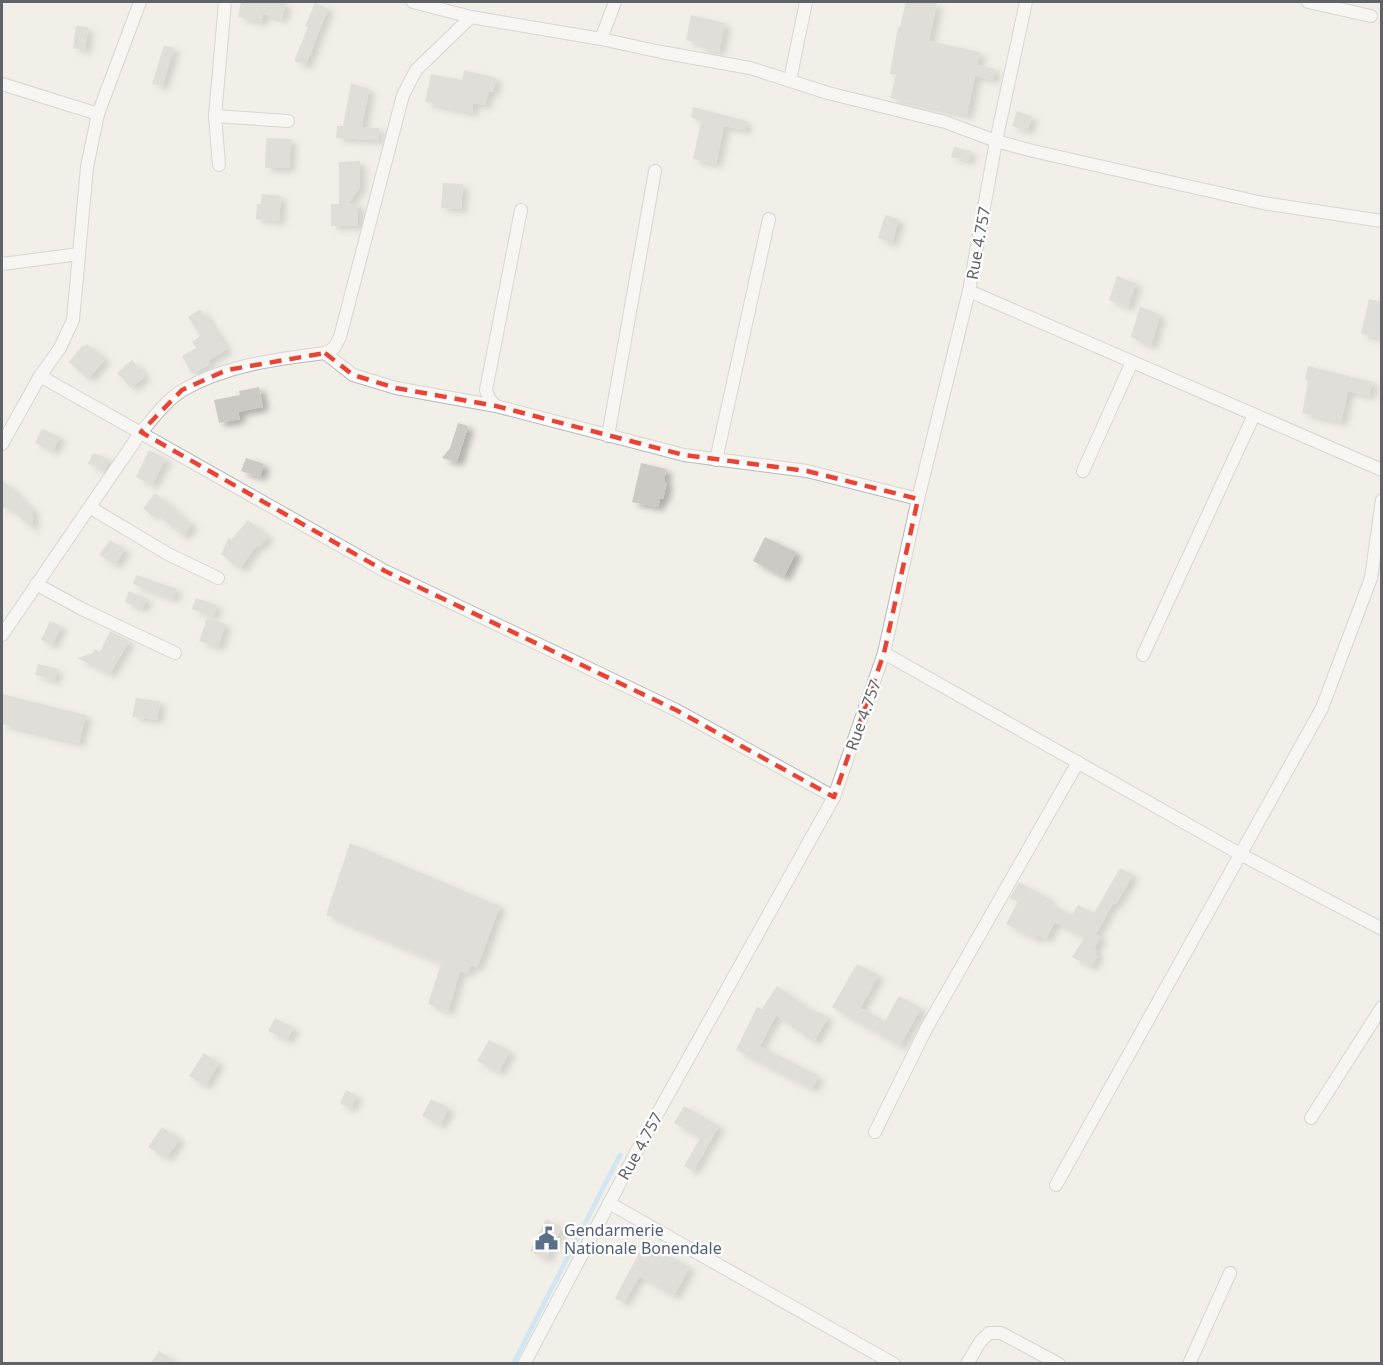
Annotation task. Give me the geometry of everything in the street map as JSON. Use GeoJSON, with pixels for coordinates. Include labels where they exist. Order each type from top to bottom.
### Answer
{"type":"FeatureCollection","features":[{"type":"Feature","properties":{"kind":"street"},"geometry":{"type":"LineString","coordinates":[[2,444],[40,376],[60,348],[73,320],[87,167],[98,114],[140,2]]}},
{"type":"Feature","properties":{"kind":"street"},"geometry":{"type":"LineString","coordinates":[[219,165],[215,116],[225,2]]}},
{"type":"Feature","properties":{"kind":"street"},"geometry":{"type":"LineString","coordinates":[[413,2],[471,17],[750,68],[828,93],[945,122],[996,141],[1068,159],[1263,203],[1382,221]]}},
{"type":"Feature","properties":{"kind":"street"},"geometry":{"type":"LineString","coordinates":[[601,39],[615,2]]}},
{"type":"Feature","properties":{"kind":"street"},"geometry":{"type":"LineString","coordinates":[[790,80],[806,2]]}},
{"type":"Feature","properties":{"kind":"street","name":"Rue 4.757"},"geometry":{"type":"LineString","coordinates":[[524,1364],[609,1203],[834,797],[884,653],[918,499],[969,291],[996,141],[1026,2]]}},
{"type":"Feature","properties":{"kind":"street"},"geometry":{"type":"LineString","coordinates":[[1308,2],[1371,16]]}},
{"type":"Feature","properties":{"kind":"street"},"geometry":{"type":"LineString","coordinates":[[2,635],[141,432],[165,404],[182,390],[227,370],[325,353],[334,348],[340,337],[403,95],[416,70],[471,17]]}},
{"type":"Feature","properties":{"kind":"street"},"geometry":{"type":"LineString","coordinates":[[2,84],[98,114]]}},
{"type":"Feature","properties":{"kind":"street"},"geometry":{"type":"LineString","coordinates":[[215,116],[288,121]]}},
{"type":"Feature","properties":{"kind":"street"},"geometry":{"type":"LineString","coordinates":[[608,436],[655,171]]}},
{"type":"Feature","properties":{"kind":"street"},"geometry":{"type":"LineString","coordinates":[[496,406],[489,399],[486,390],[521,210]]}},
{"type":"Feature","properties":{"kind":"street"},"geometry":{"type":"LineString","coordinates":[[716,460],[770,219]]}},
{"type":"Feature","properties":{"kind":"street"},"geometry":{"type":"LineString","coordinates":[[2,264],[79,254]]}},
{"type":"Feature","properties":{"kind":"street"},"geometry":{"type":"LineString","coordinates":[[969,291],[1382,470]]}},
{"type":"Feature","properties":{"kind":"street"},"geometry":{"type":"LineString","coordinates":[[325,353],[353,375],[396,388],[496,406],[684,455],[807,471],[918,499]]}},
{"type":"Feature","properties":{"kind":"street"},"geometry":{"type":"LineString","coordinates":[[1083,471],[1132,362]]}},
{"type":"Feature","properties":{"kind":"street"},"geometry":{"type":"LineString","coordinates":[[40,376],[386,570],[676,710],[834,797]]}},
{"type":"Feature","properties":{"kind":"street"},"geometry":{"type":"LineString","coordinates":[[1143,655],[1254,415]]}},
{"type":"Feature","properties":{"kind":"street"},"geometry":{"type":"LineString","coordinates":[[1056,1185],[1322,708],[1371,578],[1382,500]]}},
{"type":"Feature","properties":{"kind":"street"},"geometry":{"type":"LineString","coordinates":[[91,508],[168,554],[218,578]]}},
{"type":"Feature","properties":{"kind":"street"},"geometry":{"type":"LineString","coordinates":[[36,584],[82,609],[176,653]]}},
{"type":"Feature","properties":{"kind":"street"},"geometry":{"type":"LineString","coordinates":[[884,653],[1240,854],[1382,929]]}},
{"type":"Feature","properties":{"kind":"street"},"geometry":{"type":"LineString","coordinates":[[875,1132],[926,1029],[1078,762]]}},
{"type":"Feature","properties":{"kind":"street"},"geometry":{"type":"LineString","coordinates":[[1311,1118],[1382,1007]]}},
{"type":"Feature","properties":{"kind":"street"},"geometry":{"type":"LineString","coordinates":[[609,1203],[894,1364]]}},
{"type":"Feature","properties":{"kind":"street"},"geometry":{"type":"LineString","coordinates":[[1189,1364],[1230,1273]]}},
{"type":"Feature","properties":{"kind":"street"},"geometry":{"type":"LineString","coordinates":[[967,1364],[980,1342],[989,1333],[1001,1333],[1059,1364]]}},
{"type":"Feature","properties":{"kind":"highlighted area"},"geometry":{"type":"Polygon","coordinates":[[[325,353],[353,375],[396,388],[496,406],[684,455],[807,471],[918,499],[884,653],[834,797],[676,710],[385,571],[141,432],[182,390],[227,370],[325,353]]]}},
{"type":"Feature","properties":{"kind":"building"},"geometry":{"type":"Polygon","coordinates":[[[241,2],[286,2],[282,19],[263,14],[261,22],[238,17],[241,2]]]}},
{"type":"Feature","properties":{"kind":"building"},"geometry":{"type":"Polygon","coordinates":[[[906,2],[937,3],[929,41],[980,52],[977,65],[995,69],[993,80],[975,76],[967,115],[890,98],[896,75],[890,74],[898,27],[900,27],[906,2]]]}},
{"type":"Feature","properties":{"kind":"building"},"geometry":{"type":"Polygon","coordinates":[[[315,3],[328,8],[306,65],[294,61],[315,3]]]}},
{"type":"Feature","properties":{"kind":"building"},"geometry":{"type":"Polygon","coordinates":[[[691,15],[725,23],[719,52],[699,47],[700,43],[686,40],[691,15]]]}},
{"type":"Feature","properties":{"kind":"building"},"geometry":{"type":"Polygon","coordinates":[[[76,26],[88,27],[85,50],[73,48],[76,26]]]}},
{"type":"Feature","properties":{"kind":"building"},"geometry":{"type":"Polygon","coordinates":[[[164,45],[174,48],[162,86],[152,84],[164,45]]]}},
{"type":"Feature","properties":{"kind":"building"},"geometry":{"type":"Polygon","coordinates":[[[464,70],[496,78],[493,92],[489,91],[485,105],[473,103],[472,113],[425,102],[431,74],[462,80],[464,70]]]}},
{"type":"Feature","properties":{"kind":"building"},"geometry":{"type":"Polygon","coordinates":[[[351,83],[369,89],[362,127],[379,128],[378,140],[336,138],[337,126],[343,126],[351,83]]]}},
{"type":"Feature","properties":{"kind":"building"},"geometry":{"type":"Polygon","coordinates":[[[693,107],[747,121],[745,130],[724,126],[716,164],[693,159],[701,122],[691,117],[693,107]]]}},
{"type":"Feature","properties":{"kind":"building"},"geometry":{"type":"Polygon","coordinates":[[[1017,111],[1032,117],[1027,131],[1012,126],[1017,111]]]}},
{"type":"Feature","properties":{"kind":"building"},"geometry":{"type":"Polygon","coordinates":[[[266,138],[291,139],[289,168],[265,168],[266,138]]]}},
{"type":"Feature","properties":{"kind":"building"},"geometry":{"type":"Polygon","coordinates":[[[954,147],[971,151],[969,161],[951,157],[954,147]]]}},
{"type":"Feature","properties":{"kind":"building"},"geometry":{"type":"Polygon","coordinates":[[[360,161],[360,187],[348,204],[358,203],[358,226],[331,226],[331,204],[339,204],[339,162],[360,161]]]}},
{"type":"Feature","properties":{"kind":"building"},"geometry":{"type":"Polygon","coordinates":[[[443,183],[463,184],[461,209],[441,208],[443,183]]]}},
{"type":"Feature","properties":{"kind":"building"},"geometry":{"type":"Polygon","coordinates":[[[262,194],[281,196],[279,221],[256,219],[257,204],[261,204],[262,194]]]}},
{"type":"Feature","properties":{"kind":"building"},"geometry":{"type":"Polygon","coordinates":[[[885,215],[899,219],[892,243],[878,238],[885,215]]]}},
{"type":"Feature","properties":{"kind":"building"},"geometry":{"type":"Polygon","coordinates":[[[1117,276],[1136,283],[1128,307],[1109,300],[1117,276]]]}},
{"type":"Feature","properties":{"kind":"building"},"geometry":{"type":"Polygon","coordinates":[[[1369,299],[1382,302],[1382,338],[1361,334],[1369,299]]]}},
{"type":"Feature","properties":{"kind":"building"},"geometry":{"type":"Polygon","coordinates":[[[1140,306],[1160,315],[1151,346],[1131,337],[1140,306]]]}},
{"type":"Feature","properties":{"kind":"building"},"geometry":{"type":"Polygon","coordinates":[[[199,310],[227,349],[208,361],[210,364],[192,374],[182,356],[196,348],[192,342],[200,336],[188,317],[199,310]]]}},
{"type":"Feature","properties":{"kind":"building"},"geometry":{"type":"Polygon","coordinates":[[[87,344],[105,359],[88,379],[69,362],[83,345],[87,344]]]}},
{"type":"Feature","properties":{"kind":"building"},"geometry":{"type":"Polygon","coordinates":[[[132,360],[145,376],[131,388],[117,373],[132,360]]]}},
{"type":"Feature","properties":{"kind":"building"},"geometry":{"type":"Polygon","coordinates":[[[1308,366],[1373,382],[1369,396],[1348,391],[1341,422],[1302,413],[1308,382],[1305,378],[1308,366]]]}},
{"type":"Feature","properties":{"kind":"building"},"geometry":{"type":"Polygon","coordinates":[[[259,387],[263,407],[238,412],[240,419],[219,423],[214,400],[240,395],[239,391],[259,387]]]}},
{"type":"Feature","properties":{"kind":"building"},"geometry":{"type":"Polygon","coordinates":[[[458,423],[468,426],[457,462],[442,458],[450,448],[458,423]]]}},
{"type":"Feature","properties":{"kind":"building"},"geometry":{"type":"Polygon","coordinates":[[[42,429],[60,437],[53,451],[35,443],[42,429]]]}},
{"type":"Feature","properties":{"kind":"building"},"geometry":{"type":"Polygon","coordinates":[[[149,450],[166,459],[152,485],[136,477],[149,450]]]}},
{"type":"Feature","properties":{"kind":"building"},"geometry":{"type":"Polygon","coordinates":[[[93,453],[110,459],[105,470],[88,464],[93,453]]]}},
{"type":"Feature","properties":{"kind":"building"},"geometry":{"type":"Polygon","coordinates":[[[246,458],[264,464],[260,477],[241,471],[246,458]]]}},
{"type":"Feature","properties":{"kind":"building"},"geometry":{"type":"Polygon","coordinates":[[[641,463],[666,469],[664,482],[667,482],[663,499],[660,499],[658,507],[632,502],[641,463]]]}},
{"type":"Feature","properties":{"kind":"building"},"geometry":{"type":"Polygon","coordinates":[[[2,480],[17,492],[16,494],[33,510],[33,529],[8,507],[2,509],[2,480]]]}},
{"type":"Feature","properties":{"kind":"building"},"geometry":{"type":"Polygon","coordinates":[[[155,493],[192,525],[183,536],[154,512],[152,516],[143,508],[155,493]]]}},
{"type":"Feature","properties":{"kind":"building"},"geometry":{"type":"Polygon","coordinates":[[[248,520],[268,537],[259,547],[257,545],[240,569],[221,554],[229,537],[231,540],[248,520]]]}},
{"type":"Feature","properties":{"kind":"building"},"geometry":{"type":"Polygon","coordinates":[[[765,537],[796,552],[784,577],[753,561],[765,537]]]}},
{"type":"Feature","properties":{"kind":"building"},"geometry":{"type":"Polygon","coordinates":[[[110,540],[125,550],[115,565],[99,555],[110,540]]]}},
{"type":"Feature","properties":{"kind":"building"},"geometry":{"type":"Polygon","coordinates":[[[136,575],[177,589],[172,599],[133,584],[136,575]]]}},
{"type":"Feature","properties":{"kind":"building"},"geometry":{"type":"Polygon","coordinates":[[[129,591],[147,599],[142,609],[125,602],[129,591]]]}},
{"type":"Feature","properties":{"kind":"building"},"geometry":{"type":"Polygon","coordinates":[[[196,598],[217,605],[213,616],[192,609],[196,598]]]}},
{"type":"Feature","properties":{"kind":"building"},"geometry":{"type":"Polygon","coordinates":[[[207,618],[226,624],[218,647],[199,641],[207,618]]]}},
{"type":"Feature","properties":{"kind":"building"},"geometry":{"type":"Polygon","coordinates":[[[50,621],[61,626],[52,645],[41,640],[50,621]]]}},
{"type":"Feature","properties":{"kind":"building"},"geometry":{"type":"Polygon","coordinates":[[[110,631],[129,641],[110,674],[77,658],[93,653],[95,649],[100,652],[110,631]]]}},
{"type":"Feature","properties":{"kind":"building"},"geometry":{"type":"Polygon","coordinates":[[[38,664],[58,669],[54,681],[35,674],[38,664]]]}},
{"type":"Feature","properties":{"kind":"building"},"geometry":{"type":"Polygon","coordinates":[[[2,694],[86,715],[79,743],[2,724],[2,694]]]}},
{"type":"Feature","properties":{"kind":"building"},"geometry":{"type":"Polygon","coordinates":[[[136,698],[160,701],[157,720],[132,717],[136,698]]]}},
{"type":"Feature","properties":{"kind":"building"},"geometry":{"type":"Polygon","coordinates":[[[350,843],[500,906],[477,968],[471,965],[467,974],[460,971],[448,1012],[428,1004],[441,963],[326,915],[350,843]]]}},
{"type":"Feature","properties":{"kind":"building"},"geometry":{"type":"Polygon","coordinates":[[[1120,868],[1133,875],[1116,904],[1113,903],[1096,934],[1101,937],[1094,949],[1098,956],[1091,967],[1072,957],[1084,938],[1055,922],[1046,939],[1037,935],[1035,939],[1006,924],[1018,902],[1010,898],[1019,882],[1050,899],[1048,902],[1072,915],[1078,905],[1094,913],[1120,868]]]}},
{"type":"Feature","properties":{"kind":"building"},"geometry":{"type":"Polygon","coordinates":[[[857,964],[879,975],[860,1008],[885,1021],[899,996],[921,1008],[900,1046],[832,1007],[857,964]]]}},
{"type":"Feature","properties":{"kind":"building"},"geometry":{"type":"Polygon","coordinates":[[[777,986],[816,1013],[817,1011],[828,1017],[814,1042],[776,1015],[760,1046],[819,1076],[812,1089],[736,1050],[757,1007],[762,1009],[777,986]]]}},
{"type":"Feature","properties":{"kind":"building"},"geometry":{"type":"Polygon","coordinates":[[[275,1018],[294,1028],[287,1040],[268,1031],[275,1018]]]}},
{"type":"Feature","properties":{"kind":"building"},"geometry":{"type":"Polygon","coordinates":[[[489,1040],[510,1051],[499,1072],[477,1061],[489,1040]]]}},
{"type":"Feature","properties":{"kind":"building"},"geometry":{"type":"Polygon","coordinates":[[[204,1053],[219,1063],[205,1086],[189,1076],[204,1053]]]}},
{"type":"Feature","properties":{"kind":"building"},"geometry":{"type":"Polygon","coordinates":[[[346,1090],[357,1096],[350,1109],[340,1103],[346,1090]]]}},
{"type":"Feature","properties":{"kind":"building"},"geometry":{"type":"Polygon","coordinates":[[[431,1099],[449,1108],[440,1125],[422,1116],[431,1099]]]}},
{"type":"Feature","properties":{"kind":"building"},"geometry":{"type":"Polygon","coordinates":[[[684,1106],[719,1126],[693,1171],[684,1166],[700,1138],[674,1123],[684,1106]]]}},
{"type":"Feature","properties":{"kind":"building"},"geometry":{"type":"Polygon","coordinates":[[[162,1127],[180,1139],[166,1158],[148,1147],[162,1127]]]}},
{"type":"Feature","properties":{"kind":"building","name":"Gendarmerie Nationale Bonendale"},"geometry":{"type":"Polygon","coordinates":[[[546,1219],[562,1227],[546,1259],[530,1251],[546,1219]]]}},
{"type":"Feature","properties":{"kind":"building"},"geometry":{"type":"Polygon","coordinates":[[[645,1242],[690,1267],[674,1296],[639,1276],[624,1303],[615,1298],[645,1242]]]}},
{"type":"Feature","properties":{"kind":"building"},"geometry":{"type":"Polygon","coordinates":[[[159,1351],[179,1364],[150,1364],[159,1351]]]}},
{"type":"Feature","properties":{"kind":"waterway"},"geometry":{"type":"LineString","coordinates":[[513,1364],[620,1155]]}},
{"type":"Feature","properties":{"kind":"place","name":"Gendarmerie Nationale Bonendale"},"geometry":{"type":"Point","coordinates":[546,1239]}}]}
